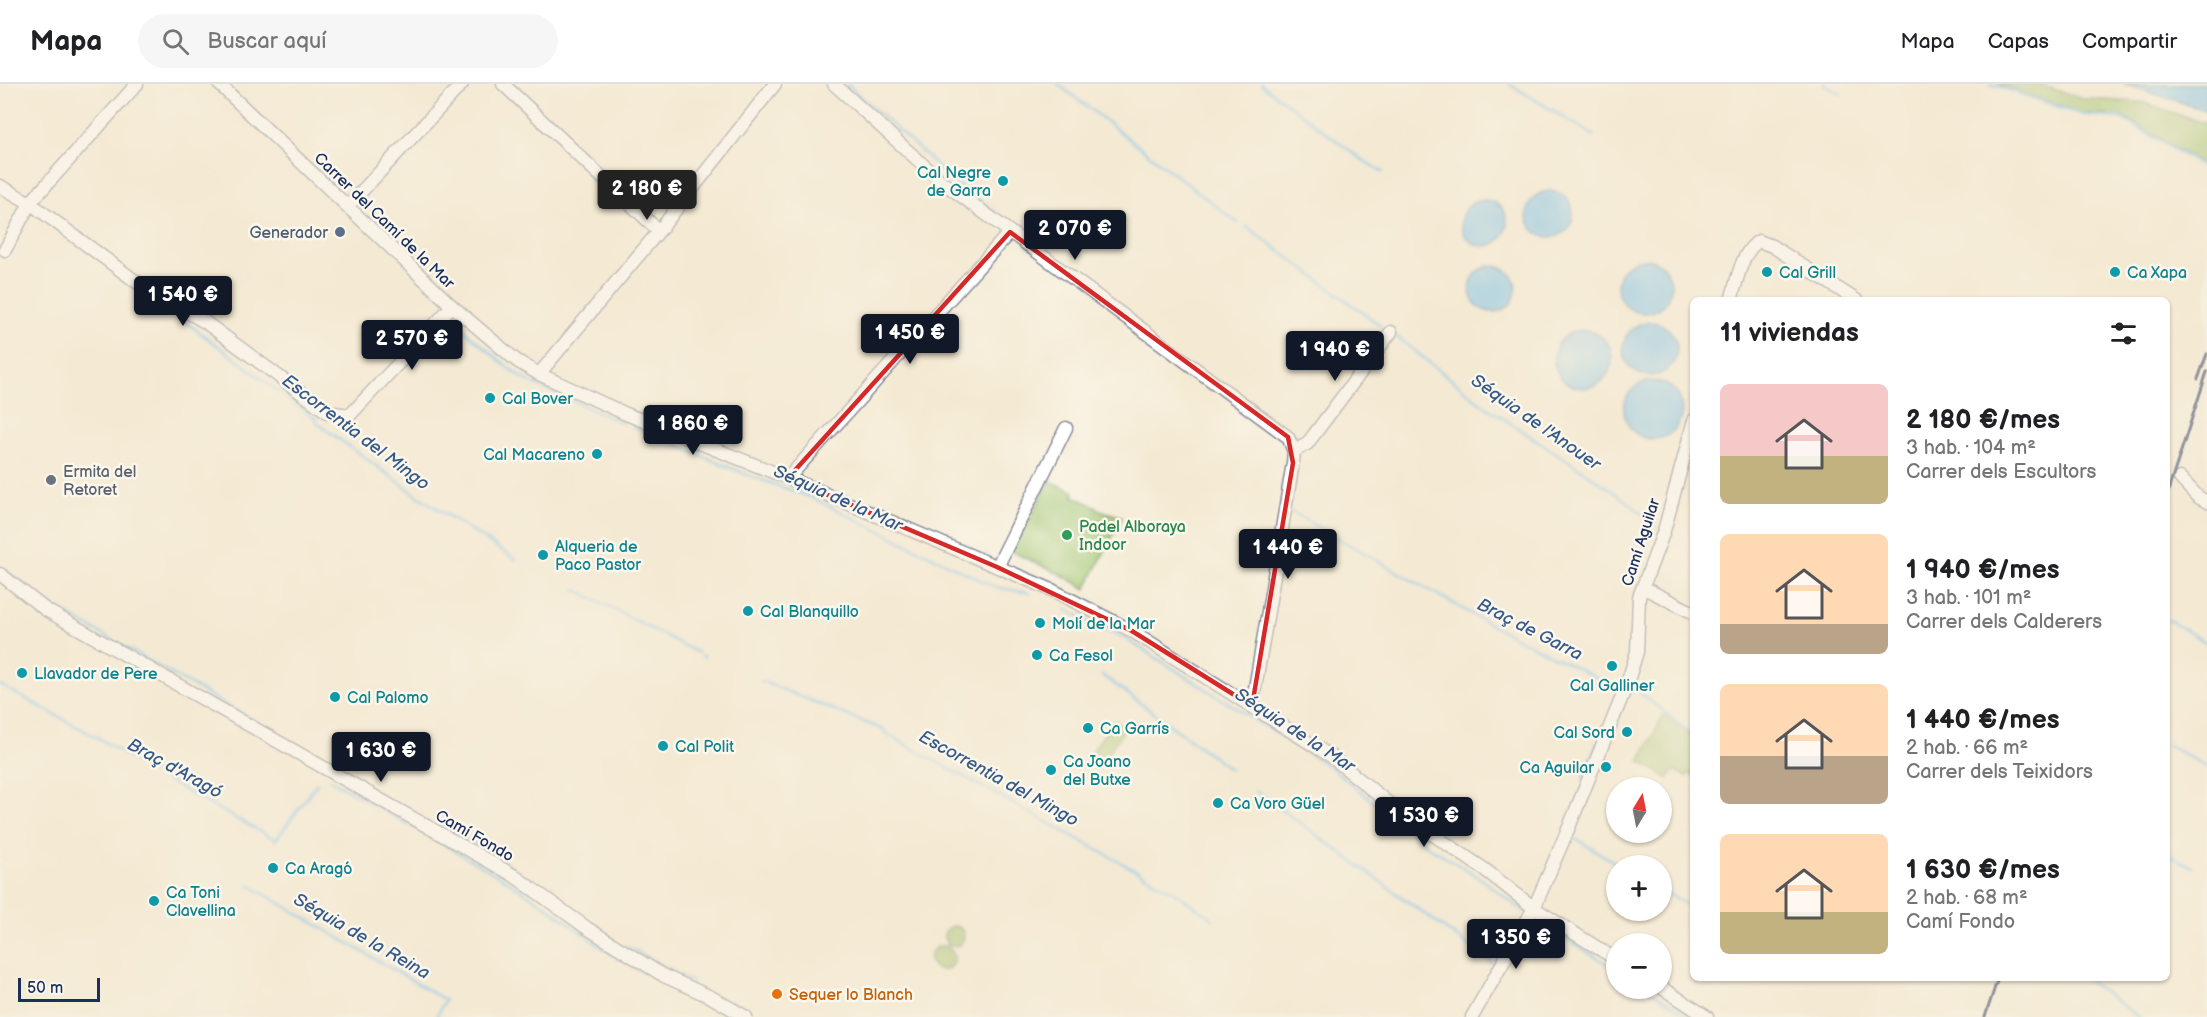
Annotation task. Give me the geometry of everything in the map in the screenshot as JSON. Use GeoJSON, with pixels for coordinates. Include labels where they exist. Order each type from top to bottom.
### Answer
{"type":"FeatureCollection","features":[{"type":"Feature","properties":{"kind":"street"},"geometry":{"type":"LineString","coordinates":[[5,250],[30,203],[137,84]]}},
{"type":"Feature","properties":{"kind":"street","name":"Carrer del Camí de la Mar"},"geometry":{"type":"LineString","coordinates":[[219,84],[452,306],[517,360],[539,374],[626,414],[788,478],[1052,590],[1132,631],[1332,758],[1398,811],[1484,869],[1534,908],[1606,953]]}},
{"type":"Feature","properties":{"kind":"street"},"geometry":{"type":"LineString","coordinates":[[347,207],[462,84]]}},
{"type":"Feature","properties":{"kind":"street"},"geometry":{"type":"LineString","coordinates":[[503,84],[659,231]]}},
{"type":"Feature","properties":{"kind":"street"},"geometry":{"type":"LineString","coordinates":[[539,374],[659,231],[776,84]]}},
{"type":"Feature","properties":{"kind":"street"},"geometry":{"type":"LineString","coordinates":[[834,84],[941,181],[1288,437],[1294,451],[1293,464],[1251,706]]}},
{"type":"Feature","properties":{"kind":"street"},"geometry":{"type":"LineString","coordinates":[[0,186],[30,203],[138,283],[205,322],[327,411],[350,415],[452,306]]}},
{"type":"Feature","properties":{"kind":"street"},"geometry":{"type":"LineString","coordinates":[[788,478],[1010,232]]}},
{"type":"Feature","properties":{"kind":"street"},"geometry":{"type":"LineString","coordinates":[[1732,297],[1744,260],[1753,244],[1759,241],[1772,246],[1851,297]]}},
{"type":"Feature","properties":{"kind":"street"},"geometry":{"type":"LineString","coordinates":[[1294,451],[1307,444],[1391,332]]}},
{"type":"Feature","properties":{"kind":"street"},"geometry":{"type":"LineString","coordinates":[[997,567],[1066,428]]}},
{"type":"Feature","properties":{"kind":"street","name":"Camí Aguilar"},"geometry":{"type":"LineString","coordinates":[[1472,1017],[1534,908],[1630,675],[1637,652],[1639,597],[1663,534],[1690,435]]}},
{"type":"Feature","properties":{"kind":"street"},"geometry":{"type":"LineString","coordinates":[[2180,478],[2198,497],[2207,502]]}},
{"type":"Feature","properties":{"kind":"street","name":"Camí Fondo"},"geometry":{"type":"LineString","coordinates":[[0,574],[46,610],[513,875],[587,928],[664,976],[711,997],[746,1017]]}},
{"type":"Feature","properties":{"kind":"street"},"geometry":{"type":"LineString","coordinates":[[1644,588],[1690,611]]}},
{"type":"Feature","properties":{"kind":"street"},"geometry":{"type":"LineString","coordinates":[[1672,994],[1707,1017]]}},
{"type":"Feature","properties":{"kind":"highlighted area"},"geometry":{"type":"Polygon","coordinates":[[[1010,232],[1288,437],[1293,463],[1252,706],[1132,631],[997,567],[788,478],[1010,232]]]}},
{"type":"Feature","properties":{"kind":"green space"},"geometry":{"type":"Polygon","coordinates":[[[1997,84],[2036,84],[2086,99],[2142,102],[2207,124],[2207,167],[2121,115],[2082,113],[1997,84]]]}},
{"type":"Feature","properties":{"kind":"green space","name":"Padel Alboraya Indoor"},"geometry":{"type":"Polygon","coordinates":[[[1050,481],[1074,492],[1073,496],[1097,509],[1122,517],[1086,589],[1012,552],[1050,481]]]}},
{"type":"Feature","properties":{"kind":"green space"},"geometry":{"type":"Polygon","coordinates":[[[1664,714],[1690,736],[1690,774],[1686,777],[1674,770],[1669,777],[1665,777],[1640,761],[1664,714]]]}},
{"type":"Feature","properties":{"kind":"green space"},"geometry":{"type":"Polygon","coordinates":[[[1114,720],[1126,728],[1103,760],[1092,751],[1114,720]]]}},
{"type":"Feature","properties":{"kind":"green space"},"geometry":{"type":"Polygon","coordinates":[[[954,926],[961,929],[964,936],[961,943],[954,946],[947,943],[944,936],[947,929],[954,926]]]}},
{"type":"Feature","properties":{"kind":"green space"},"geometry":{"type":"Polygon","coordinates":[[[942,946],[947,947],[953,953],[953,963],[947,969],[942,970],[937,969],[931,963],[930,958],[931,953],[937,947],[942,946]]]}},
{"type":"Feature","properties":{"kind":"water"},"geometry":{"type":"Polygon","coordinates":[[[2124,84],[2207,84],[2207,111],[2124,84]]]}},
{"type":"Feature","properties":{"kind":"water"},"geometry":{"type":"Polygon","coordinates":[[[1550,191],[1566,198],[1573,214],[1566,230],[1550,237],[1534,230],[1527,214],[1534,198],[1550,191]]]}},
{"type":"Feature","properties":{"kind":"water"},"geometry":{"type":"Polygon","coordinates":[[[1484,200],[1500,207],[1507,223],[1500,239],[1484,246],[1468,239],[1461,223],[1468,207],[1484,200]]]}},
{"type":"Feature","properties":{"kind":"water"},"geometry":{"type":"Polygon","coordinates":[[[1639,259],[1649,259],[1659,263],[1667,271],[1671,286],[1667,301],[1659,309],[1649,313],[1639,313],[1629,309],[1621,301],[1617,291],[1617,281],[1621,271],[1629,263],[1639,259]]]}},
{"type":"Feature","properties":{"kind":"water"},"geometry":{"type":"Polygon","coordinates":[[[1493,266],[1509,273],[1516,289],[1509,305],[1493,312],[1477,305],[1470,289],[1477,273],[1493,266]]]}},
{"type":"Feature","properties":{"kind":"water"},"geometry":{"type":"Polygon","coordinates":[[[1650,322],[1660,324],[1669,330],[1675,339],[1677,349],[1675,359],[1669,368],[1660,374],[1650,376],[1640,374],[1631,368],[1625,359],[1623,349],[1625,339],[1631,330],[1640,324],[1650,322]]]}},
{"type":"Feature","properties":{"kind":"water"},"geometry":{"type":"Polygon","coordinates":[[[1577,330],[1589,330],[1604,338],[1612,353],[1612,365],[1604,380],[1589,388],[1577,388],[1562,380],[1554,365],[1554,353],[1562,338],[1577,330]]]}},
{"type":"Feature","properties":{"kind":"water"},"geometry":{"type":"Polygon","coordinates":[[[1653,381],[1664,383],[1677,394],[1682,410],[1680,421],[1669,434],[1653,439],[1642,437],[1629,426],[1624,410],[1626,399],[1637,386],[1653,381]]]}},
{"type":"Feature","properties":{"kind":"waterway","name":"Braç de Garra"},"geometry":{"type":"LineString","coordinates":[[847,84],[957,184],[1045,250]]}},
{"type":"Feature","properties":{"kind":"waterway","name":"Séquia de l'Anouer"},"geometry":{"type":"LineString","coordinates":[[1058,84],[1238,223]]}},
{"type":"Feature","properties":{"kind":"waterway"},"geometry":{"type":"LineString","coordinates":[[1261,84],[1361,159],[1383,172]]}},
{"type":"Feature","properties":{"kind":"waterway"},"geometry":{"type":"LineString","coordinates":[[1509,84],[1593,135]]}},
{"type":"Feature","properties":{"kind":"waterway"},"geometry":{"type":"LineString","coordinates":[[1823,84],[1841,94]]}},
{"type":"Feature","properties":{"kind":"waterway"},"geometry":{"type":"LineString","coordinates":[[1991,84],[2083,115],[2121,118],[2207,169]]}},
{"type":"Feature","properties":{"kind":"waterway","name":"Séquia de l'Anouer"},"geometry":{"type":"LineString","coordinates":[[1247,227],[1381,326]]}},
{"type":"Feature","properties":{"kind":"waterway","name":"Escorrentia del Mingo"},"geometry":{"type":"LineString","coordinates":[[183,320],[316,419],[317,423],[418,496],[516,560]]}},
{"type":"Feature","properties":{"kind":"waterway","name":"Séquia de la Mar"},"geometry":{"type":"LineString","coordinates":[[458,325],[511,370],[528,381],[623,423]]}},
{"type":"Feature","properties":{"kind":"waterway","name":"Séquia de l'Anouer"},"geometry":{"type":"LineString","coordinates":[[1397,337],[1486,407],[1600,482],[1659,529]]}},
{"type":"Feature","properties":{"kind":"waterway","name":"Braç de Garra"},"geometry":{"type":"LineString","coordinates":[[1283,426],[1300,438]]}},
{"type":"Feature","properties":{"kind":"waterway","name":"Séquia de la Mar"},"geometry":{"type":"LineString","coordinates":[[633,427],[748,475],[810,497],[995,587],[1029,593]]}},
{"type":"Feature","properties":{"kind":"waterway","name":"Braç de Garra"},"geometry":{"type":"LineString","coordinates":[[1292,512],[1491,625],[1620,690]]}},
{"type":"Feature","properties":{"kind":"waterway"},"geometry":{"type":"LineString","coordinates":[[7,572],[49,604],[275,733]]}},
{"type":"Feature","properties":{"kind":"waterway","name":"Escorrentia del Mingo"},"geometry":{"type":"LineString","coordinates":[[575,589],[698,653]]}},
{"type":"Feature","properties":{"kind":"waterway","name":"Séquia de la Mar"},"geometry":{"type":"LineString","coordinates":[[1067,610],[1126,639],[1332,768],[1429,847],[1474,874],[1525,912]]}},
{"type":"Feature","properties":{"kind":"waterway"},"geometry":{"type":"LineString","coordinates":[[2170,621],[2207,643]]}},
{"type":"Feature","properties":{"kind":"waterway"},"geometry":{"type":"LineString","coordinates":[[1102,675],[1230,769]]}},
{"type":"Feature","properties":{"kind":"waterway","name":"Escorrentia del Mingo"},"geometry":{"type":"LineString","coordinates":[[761,681],[884,730],[887,734],[926,756],[1173,891],[1213,919]]}},
{"type":"Feature","properties":{"kind":"waterway","name":"Braç d'Aragó"},"geometry":{"type":"LineString","coordinates":[[0,685],[276,840],[317,783]]}},
{"type":"Feature","properties":{"kind":"waterway"},"geometry":{"type":"LineString","coordinates":[[1632,686],[1690,733]]}},
{"type":"Feature","properties":{"kind":"waterway","name":"Braç de Garra"},"geometry":{"type":"LineString","coordinates":[[1583,778],[1597,742]]}},
{"type":"Feature","properties":{"kind":"waterway","name":"Séquia de l'Anouer"},"geometry":{"type":"LineString","coordinates":[[2170,746],[2207,767]]}},
{"type":"Feature","properties":{"kind":"waterway","name":"Braç d'Aragó"},"geometry":{"type":"LineString","coordinates":[[331,780],[506,880],[549,908],[608,952],[654,977]]}},
{"type":"Feature","properties":{"kind":"waterway"},"geometry":{"type":"LineString","coordinates":[[1256,791],[1495,965]]}},
{"type":"Feature","properties":{"kind":"waterway"},"geometry":{"type":"LineString","coordinates":[[437,825],[476,843],[517,871]]}},
{"type":"Feature","properties":{"kind":"waterway","name":"Braç de Garra"},"geometry":{"type":"LineString","coordinates":[[1571,836],[1606,857]]}},
{"type":"Feature","properties":{"kind":"waterway"},"geometry":{"type":"LineString","coordinates":[[2170,855],[2192,867]]}},
{"type":"Feature","properties":{"kind":"waterway"},"geometry":{"type":"LineString","coordinates":[[523,875],[535,883]]}},
{"type":"Feature","properties":{"kind":"waterway","name":"Séquia de la Reina"},"geometry":{"type":"LineString","coordinates":[[249,885],[445,1000],[436,1017]]}},
{"type":"Feature","properties":{"kind":"waterway","name":"Braç de Garra"},"geometry":{"type":"LineString","coordinates":[[1672,896],[1690,907]]}},
{"type":"Feature","properties":{"kind":"waterway","name":"Séquia de la Mar"},"geometry":{"type":"LineString","coordinates":[[1536,920],[1606,963]]}},
{"type":"Feature","properties":{"kind":"waterway"},"geometry":{"type":"LineString","coordinates":[[627,946],[692,982]]}},
{"type":"Feature","properties":{"kind":"waterway"},"geometry":{"type":"LineString","coordinates":[[2088,981],[2139,1017]]}},
{"type":"Feature","properties":{"kind":"waterway","name":"Séquia de la Mar"},"geometry":{"type":"LineString","coordinates":[[1664,999],[1691,1017]]}},
{"type":"Feature","properties":{"kind":"waterway","name":"Braç d'Aragó"},"geometry":{"type":"LineString","coordinates":[[704,1000],[732,1017]]}},
{"type":"Feature","properties":{"kind":"waterway"},"geometry":{"type":"LineString","coordinates":[[730,1001],[737,1005]]}},
{"type":"Feature","properties":{"kind":"railway"},"geometry":{"type":"LineString","coordinates":[[2198,379],[2207,354]]}},
{"type":"Feature","properties":{"kind":"railway"},"geometry":{"type":"LineString","coordinates":[[2170,485],[2207,372]]}},
{"type":"Feature","properties":{"kind":"railway"},"geometry":{"type":"LineString","coordinates":[[1985,1017],[1997,981]]}},
{"type":"Feature","properties":{"kind":"place","name":"Cal Negre de Garra"},"geometry":{"type":"Point","coordinates":[1003,181]}},
{"type":"Feature","properties":{"kind":"place","name":"Generador"},"geometry":{"type":"Point","coordinates":[340,232]}},
{"type":"Feature","properties":{"kind":"place","name":"Cal Grill"},"geometry":{"type":"Point","coordinates":[1767,272]}},
{"type":"Feature","properties":{"kind":"place","name":"Ca Xapa"},"geometry":{"type":"Point","coordinates":[2115,272]}},
{"type":"Feature","properties":{"kind":"place","name":"Cal Bover"},"geometry":{"type":"Point","coordinates":[490,398]}},
{"type":"Feature","properties":{"kind":"place","name":"Cal Macareno"},"geometry":{"type":"Point","coordinates":[597,454]}},
{"type":"Feature","properties":{"kind":"place","name":"Ermita del Retoret"},"geometry":{"type":"Point","coordinates":[51,480]}},
{"type":"Feature","properties":{"kind":"place","name":"Padel Alboraya Indoor"},"geometry":{"type":"Point","coordinates":[1067,535]}},
{"type":"Feature","properties":{"kind":"place","name":"Alqueria de Paco Pastor"},"geometry":{"type":"Point","coordinates":[543,555]}},
{"type":"Feature","properties":{"kind":"place","name":"Cal Blanquillo"},"geometry":{"type":"Point","coordinates":[748,611]}},
{"type":"Feature","properties":{"kind":"place","name":"Molí de la Mar"},"geometry":{"type":"Point","coordinates":[1040,623]}},
{"type":"Feature","properties":{"kind":"place","name":"Ca Fesol"},"geometry":{"type":"Point","coordinates":[1037,655]}},
{"type":"Feature","properties":{"kind":"place","name":"Cal Galliner"},"geometry":{"type":"Point","coordinates":[1612,666]}},
{"type":"Feature","properties":{"kind":"place","name":"Llavador de Pere"},"geometry":{"type":"Point","coordinates":[22,673]}},
{"type":"Feature","properties":{"kind":"place","name":"Cal Palomo"},"geometry":{"type":"Point","coordinates":[335,697]}},
{"type":"Feature","properties":{"kind":"place","name":"Ca Garrís"},"geometry":{"type":"Point","coordinates":[1088,728]}},
{"type":"Feature","properties":{"kind":"place","name":"Cal Sord"},"geometry":{"type":"Point","coordinates":[1627,732]}},
{"type":"Feature","properties":{"kind":"place","name":"Cal Polit"},"geometry":{"type":"Point","coordinates":[663,746]}},
{"type":"Feature","properties":{"kind":"place","name":"Ca Aguilar"},"geometry":{"type":"Point","coordinates":[1606,767]}},
{"type":"Feature","properties":{"kind":"place","name":"Ca Joano del Butxe"},"geometry":{"type":"Point","coordinates":[1051,770]}},
{"type":"Feature","properties":{"kind":"place","name":"Ca Voro Güel"},"geometry":{"type":"Point","coordinates":[1218,803]}},
{"type":"Feature","properties":{"kind":"place","name":"Ca Aragó"},"geometry":{"type":"Point","coordinates":[273,868]}},
{"type":"Feature","properties":{"kind":"place","name":"Ca Toni Clavellina"},"geometry":{"type":"Point","coordinates":[154,901]}},
{"type":"Feature","properties":{"kind":"place","name":"Sequer lo Blanch"},"geometry":{"type":"Point","coordinates":[777,994]}}]}
